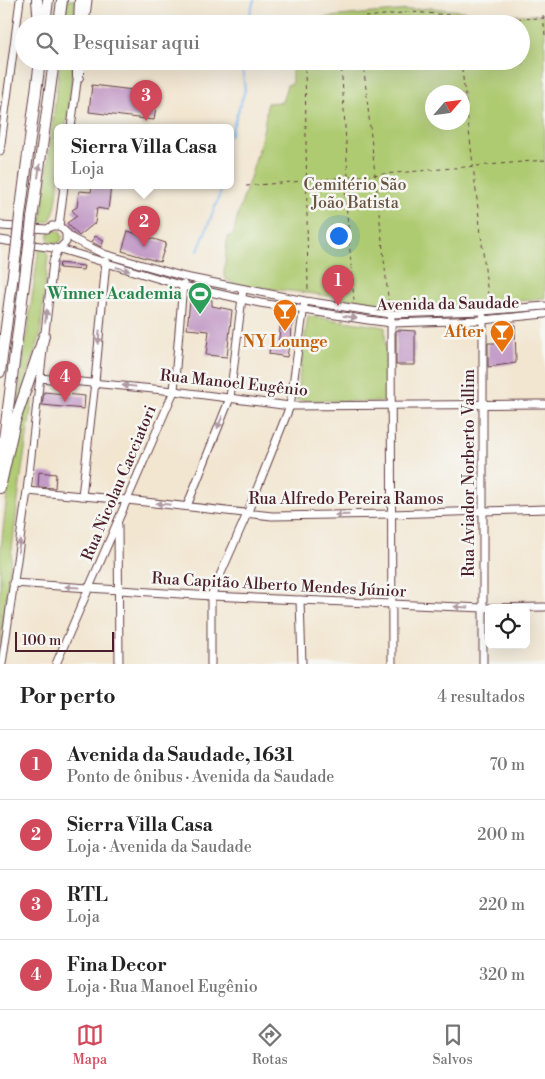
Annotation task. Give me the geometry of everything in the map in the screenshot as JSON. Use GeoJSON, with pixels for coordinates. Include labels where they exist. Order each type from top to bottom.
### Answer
{"type":"FeatureCollection","features":[{"type":"Feature","properties":{"kind":"highway"},"geometry":{"type":"LineString","coordinates":[[37,0],[38,15]]}},
{"type":"Feature","properties":{"kind":"highway"},"geometry":{"type":"LineString","coordinates":[[46,15],[48,0]]}},
{"type":"Feature","properties":{"kind":"highway"},"geometry":{"type":"LineString","coordinates":[[60,15],[62,0]]}},
{"type":"Feature","properties":{"kind":"highway"},"geometry":{"type":"LineString","coordinates":[[79,15],[80,0]]}},
{"type":"Feature","properties":{"kind":"highway"},"geometry":{"type":"LineString","coordinates":[[0,372],[39,70]]}},
{"type":"Feature","properties":{"kind":"highway"},"geometry":{"type":"LineString","coordinates":[[0,470],[53,70]]}},
{"type":"Feature","properties":{"kind":"highway"},"geometry":{"type":"LineString","coordinates":[[78,70],[78,77]]}},
{"type":"Feature","properties":{"kind":"highway"},"geometry":{"type":"LineString","coordinates":[[0,488],[15,422],[44,336]]}},
{"type":"Feature","properties":{"kind":"street"},"geometry":{"type":"LineString","coordinates":[[18,15],[20,0]]}},
{"type":"Feature","properties":{"kind":"street"},"geometry":{"type":"LineString","coordinates":[[86,15],[88,0]]}},
{"type":"Feature","properties":{"kind":"street"},"geometry":{"type":"LineString","coordinates":[[0,152],[15,38]]}},
{"type":"Feature","properties":{"kind":"street"},"geometry":{"type":"LineString","coordinates":[[72,124],[78,77]]}},
{"type":"Feature","properties":{"kind":"street"},"geometry":{"type":"LineString","coordinates":[[0,224],[2,226],[47,230],[52,226],[59,226],[64,189]]}},
{"type":"Feature","properties":{"kind":"street","name":"Avenida da Saudade"},"geometry":{"type":"LineString","coordinates":[[59,226],[73,239],[104,254],[185,277],[305,301],[390,310],[483,311],[545,306]]}},
{"type":"Feature","properties":{"kind":"street"},"geometry":{"type":"LineString","coordinates":[[2,664],[27,492],[53,262],[66,242],[66,233]]}},
{"type":"Feature","properties":{"kind":"street","name":"Avenida da Saudade"},"geometry":{"type":"LineString","coordinates":[[0,240],[60,249],[139,274],[242,299],[392,323],[483,320],[545,314]]}},
{"type":"Feature","properties":{"kind":"street"},"geometry":{"type":"LineString","coordinates":[[82,496],[106,264],[104,254]]}},
{"type":"Feature","properties":{"kind":"street"},"geometry":{"type":"LineString","coordinates":[[139,274],[140,264]]}},
{"type":"Feature","properties":{"kind":"street","name":"Rua Nicolau Cacciatori"},"geometry":{"type":"LineString","coordinates":[[56,664],[174,391],[185,277]]}},
{"type":"Feature","properties":{"kind":"street"},"geometry":{"type":"LineString","coordinates":[[186,506],[230,398],[243,289]]}},
{"type":"Feature","properties":{"kind":"street"},"geometry":{"type":"LineString","coordinates":[[211,664],[211,596],[247,514],[290,406],[305,301]]}},
{"type":"Feature","properties":{"kind":"street"},"geometry":{"type":"LineString","coordinates":[[390,310],[392,323],[392,664]]}},
{"type":"Feature","properties":{"kind":"street","name":"Rua Aviador Norberto Vallim"},"geometry":{"type":"LineString","coordinates":[[483,311],[483,664]]}},
{"type":"Feature","properties":{"kind":"street","name":"Rua Manoel Eugênio"},"geometry":{"type":"LineString","coordinates":[[40,378],[95,382],[290,406],[545,404]]}},
{"type":"Feature","properties":{"kind":"street","name":"Rua Alfredo Pereira Ramos"},"geometry":{"type":"LineString","coordinates":[[27,492],[127,500],[272,516],[545,509]]}},
{"type":"Feature","properties":{"kind":"street"},"geometry":{"type":"LineString","coordinates":[[118,522],[119,664]]}},
{"type":"Feature","properties":{"kind":"street","name":"Rua Capitão Alberto Mendes Júnior"},"geometry":{"type":"LineString","coordinates":[[13,583],[211,596],[483,608],[545,607]]}},
{"type":"Feature","properties":{"kind":"street"},"geometry":{"type":"LineString","coordinates":[[300,600],[302,664]]}},
{"type":"Feature","properties":{"kind":"path"},"geometry":{"type":"LineString","coordinates":[[384,15],[410,12],[456,15]]}},
{"type":"Feature","properties":{"kind":"path"},"geometry":{"type":"LineString","coordinates":[[543,15],[545,35]]}},
{"type":"Feature","properties":{"kind":"path"},"geometry":{"type":"LineString","coordinates":[[530,18],[544,18]]}},
{"type":"Feature","properties":{"kind":"path"},"geometry":{"type":"LineString","coordinates":[[305,70],[308,293]]}},
{"type":"Feature","properties":{"kind":"path"},"geometry":{"type":"LineString","coordinates":[[342,70],[348,177]]}},
{"type":"Feature","properties":{"kind":"path"},"geometry":{"type":"LineString","coordinates":[[364,70],[390,310]]}},
{"type":"Feature","properties":{"kind":"path"},"geometry":{"type":"LineString","coordinates":[[462,70],[489,304]]}},
{"type":"Feature","properties":{"kind":"path"},"geometry":{"type":"LineString","coordinates":[[246,186],[545,160]]}},
{"type":"Feature","properties":{"kind":"path"},"geometry":{"type":"LineString","coordinates":[[344,178],[354,301]]}},
{"type":"Feature","properties":{"kind":"green space"},"geometry":{"type":"Polygon","coordinates":[[[67,0],[75,0],[75,15],[65,15],[67,0]]]}},
{"type":"Feature","properties":{"kind":"green space","name":"Cemitério São João Batista"},"geometry":{"type":"Polygon","coordinates":[[[431,8],[504,15],[351,15],[431,8]]]}},
{"type":"Feature","properties":{"kind":"green space","name":"Cemitério São João Batista"},"geometry":{"type":"Polygon","coordinates":[[[530,15],[545,15],[545,298],[489,304],[406,308],[308,293],[236,285],[226,279],[224,274],[227,241],[229,236],[234,233],[258,152],[264,128],[267,103],[282,102],[287,85],[292,84],[292,70],[530,70],[530,15]]]}},
{"type":"Feature","properties":{"kind":"green space"},"geometry":{"type":"Polygon","coordinates":[[[59,70],[73,70],[66,124],[54,124],[54,189],[58,189],[56,204],[49,221],[41,223],[59,70]]]}},
{"type":"Feature","properties":{"kind":"green space"},"geometry":{"type":"Polygon","coordinates":[[[55,230],[60,232],[62,237],[60,242],[55,244],[50,242],[48,237],[50,232],[55,230]]]}},
{"type":"Feature","properties":{"kind":"green space"},"geometry":{"type":"Polygon","coordinates":[[[39,248],[45,248],[48,256],[40,336],[16,413],[39,248]]]}},
{"type":"Feature","properties":{"kind":"green space"},"geometry":{"type":"Polygon","coordinates":[[[308,316],[385,327],[387,402],[296,400],[308,316]]]}},
{"type":"Feature","properties":{"kind":"green space"},"geometry":{"type":"Polygon","coordinates":[[[30,387],[33,397],[21,476],[0,647],[0,555],[12,453],[30,387]]]}},
{"type":"Feature","properties":{"kind":"building"},"geometry":{"type":"Polygon","coordinates":[[[92,85],[158,93],[154,120],[89,112],[92,85]]]}},
{"type":"Feature","properties":{"kind":"building"},"geometry":{"type":"Polygon","coordinates":[[[92,189],[111,189],[108,210],[97,208],[95,223],[79,236],[67,223],[77,216],[72,210],[77,207],[79,191],[91,192],[92,189]]]}},
{"type":"Feature","properties":{"kind":"building"},"geometry":{"type":"Polygon","coordinates":[[[128,231],[166,243],[160,262],[122,251],[128,231]]]}},
{"type":"Feature","properties":{"kind":"building"},"geometry":{"type":"Polygon","coordinates":[[[95,236],[104,240],[101,247],[92,242],[95,236]]]}},
{"type":"Feature","properties":{"kind":"building"},"geometry":{"type":"Polygon","coordinates":[[[60,263],[84,266],[83,270],[59,268],[60,263]]]}},
{"type":"Feature","properties":{"kind":"building"},"geometry":{"type":"Polygon","coordinates":[[[198,295],[212,300],[212,306],[232,310],[227,357],[206,355],[209,331],[187,329],[190,301],[198,295]]]}},
{"type":"Feature","properties":{"kind":"building","name":"NY Lounge"},"geometry":{"type":"Polygon","coordinates":[[[282,314],[294,317],[291,345],[289,345],[287,357],[269,354],[270,344],[278,345],[282,314]]]}},
{"type":"Feature","properties":{"kind":"building","name":"After"},"geometry":{"type":"Polygon","coordinates":[[[515,325],[516,363],[488,367],[488,343],[500,343],[500,326],[515,325]]]}},
{"type":"Feature","properties":{"kind":"building"},"geometry":{"type":"Polygon","coordinates":[[[396,331],[415,331],[415,365],[396,365],[396,331]]]}},
{"type":"Feature","properties":{"kind":"building"},"geometry":{"type":"Polygon","coordinates":[[[44,392],[85,396],[84,409],[42,405],[44,392]]]}},
{"type":"Feature","properties":{"kind":"building"},"geometry":{"type":"Polygon","coordinates":[[[39,472],[56,474],[55,488],[38,487],[39,472]]]}},
{"type":"Feature","properties":{"kind":"waterway"},"geometry":{"type":"LineString","coordinates":[[250,15],[254,0]]}},
{"type":"Feature","properties":{"kind":"waterway"},"geometry":{"type":"LineString","coordinates":[[234,124],[245,90],[242,70]]}},
{"type":"Feature","properties":{"kind":"waterway"},"geometry":{"type":"LineString","coordinates":[[198,251],[221,189]]}},
{"type":"Feature","properties":{"kind":"place","name":"RTL"},"geometry":{"type":"Point","coordinates":[146,121]}},
{"type":"Feature","properties":{"kind":"place","name":"Sierra Villa Casa"},"geometry":{"type":"Point","coordinates":[144,247]}},
{"type":"Feature","properties":{"kind":"place","name":"Avenida da Saudade, 1631"},"geometry":{"type":"Point","coordinates":[338,306]}},
{"type":"Feature","properties":{"kind":"place","name":"Winner Academia"},"geometry":{"type":"Point","coordinates":[200,315]}},
{"type":"Feature","properties":{"kind":"place","name":"NY Lounge"},"geometry":{"type":"Point","coordinates":[285,332]}},
{"type":"Feature","properties":{"kind":"place","name":"After"},"geometry":{"type":"Point","coordinates":[502,353]}},
{"type":"Feature","properties":{"kind":"place","name":"Fina Decor"},"geometry":{"type":"Point","coordinates":[65,402]}}]}
